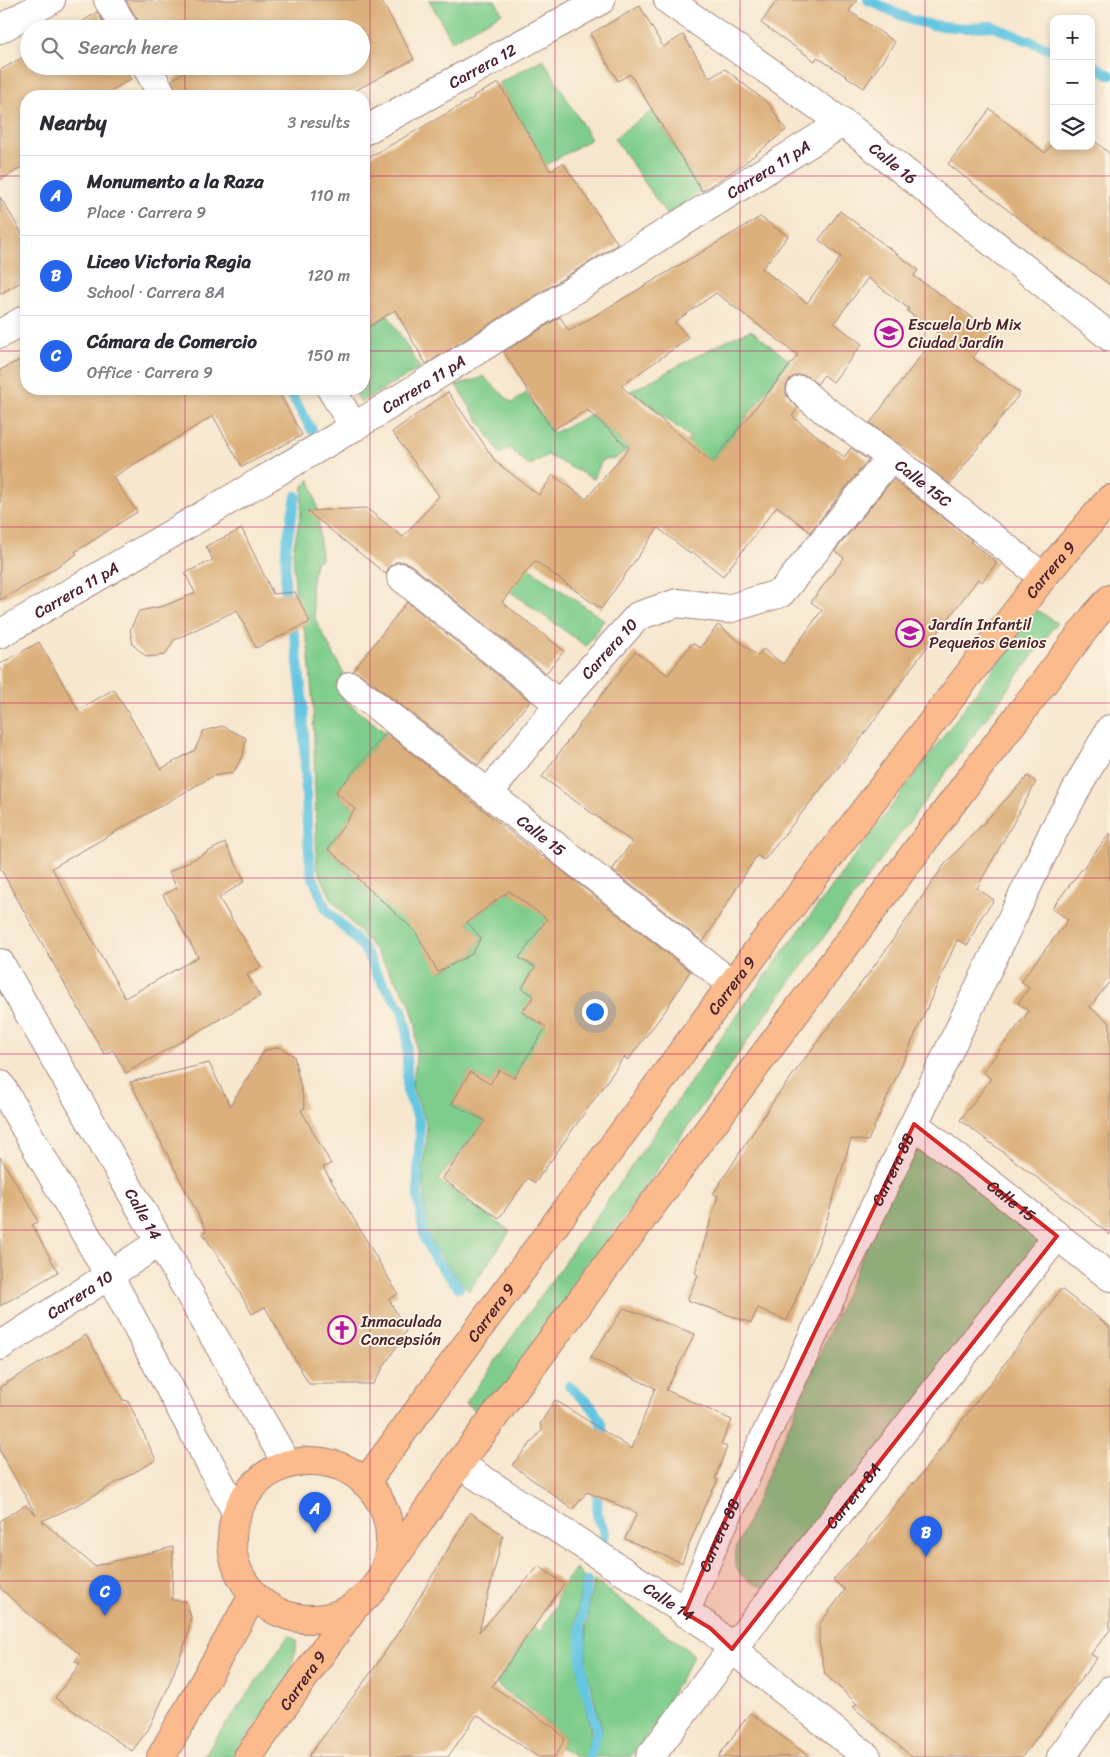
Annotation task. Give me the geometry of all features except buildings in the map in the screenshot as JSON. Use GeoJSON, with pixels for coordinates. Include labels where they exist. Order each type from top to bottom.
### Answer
{"type":"FeatureCollection","features":[{"type":"Feature","properties":{"kind":"main road","name":"Carrera 9"},"geometry":{"type":"LineString","coordinates":[[366,1483],[732,984],[1043,577],[1110,499]]}},
{"type":"Feature","properties":{"kind":"main road"},"geometry":{"type":"LineString","coordinates":[[384,1573],[390,1554],[391,1535],[387,1516],[378,1498],[366,1483],[348,1470],[328,1463],[308,1461],[287,1464],[270,1472],[256,1482],[244,1495],[236,1512],[231,1541],[237,1570],[253,1596],[272,1610],[293,1618],[316,1620],[338,1616],[373,1591],[459,1464],[976,771],[1094,617],[1110,599]]}},
{"type":"Feature","properties":{"kind":"main road"},"geometry":{"type":"LineString","coordinates":[[161,1757],[253,1596]]}},
{"type":"Feature","properties":{"kind":"main road","name":"Carrera 9"},"geometry":{"type":"LineString","coordinates":[[248,1757],[356,1604]]}},
{"type":"Feature","properties":{"kind":"street"},"geometry":{"type":"LineString","coordinates":[[0,29],[51,0]]}},
{"type":"Feature","properties":{"kind":"street"},"geometry":{"type":"LineString","coordinates":[[108,0],[120,20]]}},
{"type":"Feature","properties":{"kind":"street","name":"Carrera 12"},"geometry":{"type":"LineString","coordinates":[[370,128],[601,0]]}},
{"type":"Feature","properties":{"kind":"street","name":"Calle 16"},"geometry":{"type":"LineString","coordinates":[[668,0],[842,123],[1110,336]]}},
{"type":"Feature","properties":{"kind":"street"},"geometry":{"type":"LineString","coordinates":[[151,75],[160,90]]}},
{"type":"Feature","properties":{"kind":"street","name":"Carrera 11 pA"},"geometry":{"type":"LineString","coordinates":[[0,634],[354,427],[842,123]]}},
{"type":"Feature","properties":{"kind":"street"},"geometry":{"type":"LineString","coordinates":[[0,334],[20,322]]}},
{"type":"Feature","properties":{"kind":"street","name":"Calle 15C"},"geometry":{"type":"LineString","coordinates":[[802,390],[816,403],[891,457],[1043,577]]}},
{"type":"Feature","properties":{"kind":"street"},"geometry":{"type":"LineString","coordinates":[[335,395],[354,427]]}},
{"type":"Feature","properties":{"kind":"street","name":"Carrera 10"},"geometry":{"type":"LineString","coordinates":[[490,793],[560,704],[638,616],[677,603],[728,609],[781,593],[891,457]]}},
{"type":"Feature","properties":{"kind":"street"},"geometry":{"type":"LineString","coordinates":[[401,577],[560,704]]}},
{"type":"Feature","properties":{"kind":"street","name":"Calle 15"},"geometry":{"type":"LineString","coordinates":[[351,686],[732,984]]}},
{"type":"Feature","properties":{"kind":"street","name":"Carrera 8B"},"geometry":{"type":"LineString","coordinates":[[685,1613],[717,1537],[1055,828],[1110,730]]}},
{"type":"Feature","properties":{"kind":"street","name":"Calle 14"},"geometry":{"type":"LineString","coordinates":[[0,963],[287,1464]]}},
{"type":"Feature","properties":{"kind":"street"},"geometry":{"type":"LineString","coordinates":[[0,1084],[109,1275],[236,1512]]}},
{"type":"Feature","properties":{"kind":"street","name":"Calle 15"},"geometry":{"type":"LineString","coordinates":[[914,1124],[1110,1277]]}},
{"type":"Feature","properties":{"kind":"street","name":"Carrera 8A"},"geometry":{"type":"LineString","coordinates":[[650,1757],[732,1649],[1057,1236]]}},
{"type":"Feature","properties":{"kind":"street","name":"Carrera 10"},"geometry":{"type":"LineString","coordinates":[[0,1346],[160,1242]]}},
{"type":"Feature","properties":{"kind":"street","name":"Calle 14"},"geometry":{"type":"LineString","coordinates":[[459,1464],[710,1628],[732,1649],[867,1757]]}},
{"type":"Feature","properties":{"kind":"street"},"geometry":{"type":"LineString","coordinates":[[1061,1757],[1110,1690]]}},
{"type":"Feature","properties":{"kind":"highlighted area"},"geometry":{"type":"Polygon","coordinates":[[[914,1124],[1057,1236],[732,1649],[710,1628],[685,1613],[717,1537],[914,1124]]]}},
{"type":"Feature","properties":{"kind":"green space"},"geometry":{"type":"Polygon","coordinates":[[[429,0],[495,0],[502,13],[452,41],[429,0]]]}},
{"type":"Feature","properties":{"kind":"green space"},"geometry":{"type":"Polygon","coordinates":[[[543,59],[591,139],[546,165],[499,83],[543,59]]]}},
{"type":"Feature","properties":{"kind":"green space"},"geometry":{"type":"Polygon","coordinates":[[[652,111],[702,191],[667,215],[614,138],[652,111]]]}},
{"type":"Feature","properties":{"kind":"green space"},"geometry":{"type":"Polygon","coordinates":[[[388,315],[420,368],[361,402],[357,395],[370,395],[370,326],[388,315]]]}},
{"type":"Feature","properties":{"kind":"green space"},"geometry":{"type":"Polygon","coordinates":[[[751,330],[790,361],[659,530],[634,508],[690,437],[631,391],[729,339],[751,330]]]}},
{"type":"Feature","properties":{"kind":"green space"},"geometry":{"type":"Polygon","coordinates":[[[483,376],[512,403],[526,393],[554,433],[591,414],[629,448],[615,459],[602,460],[594,479],[547,455],[529,466],[509,448],[500,454],[456,385],[483,376]]]}},
{"type":"Feature","properties":{"kind":"green space"},"geometry":{"type":"Polygon","coordinates":[[[310,479],[318,511],[321,559],[315,562],[311,589],[315,619],[343,672],[343,699],[386,733],[336,792],[355,809],[328,849],[389,907],[399,902],[437,940],[426,951],[439,972],[472,954],[481,938],[467,922],[509,891],[548,918],[522,960],[535,967],[522,988],[534,996],[522,1012],[555,1033],[514,1078],[499,1070],[490,1084],[470,1072],[452,1104],[498,1128],[483,1153],[468,1143],[438,1180],[510,1231],[469,1291],[436,1250],[427,1232],[423,1173],[427,1136],[426,1122],[412,1087],[416,1059],[416,1025],[409,1001],[375,950],[332,900],[317,867],[313,704],[308,646],[295,590],[293,550],[301,512],[303,486],[310,479]]]}},
{"type":"Feature","properties":{"kind":"green space"},"geometry":{"type":"Polygon","coordinates":[[[525,565],[604,620],[586,646],[508,590],[525,565]]]}},
{"type":"Feature","properties":{"kind":"green space"},"geometry":{"type":"Polygon","coordinates":[[[1037,610],[1057,623],[765,1016],[484,1417],[466,1403],[747,1001],[1037,610]]]}},
{"type":"Feature","properties":{"kind":"green space"},"geometry":{"type":"Polygon","coordinates":[[[915,1133],[1050,1238],[765,1588],[751,1582],[739,1572],[735,1561],[737,1546],[915,1133]]]}},
{"type":"Feature","properties":{"kind":"green space"},"geometry":{"type":"Polygon","coordinates":[[[576,1568],[583,1576],[576,1618],[578,1673],[591,1731],[586,1757],[576,1757],[560,1748],[565,1738],[496,1684],[534,1626],[540,1632],[557,1604],[556,1601],[560,1589],[576,1568]]]}},
{"type":"Feature","properties":{"kind":"green space"},"geometry":{"type":"Polygon","coordinates":[[[594,1580],[694,1655],[650,1732],[630,1757],[594,1757],[602,1729],[586,1667],[586,1639],[588,1609],[594,1580]]]}},
{"type":"Feature","properties":{"kind":"green space"},"geometry":{"type":"Polygon","coordinates":[[[289,1635],[297,1641],[290,1676],[232,1757],[203,1757],[289,1635]]]}},
{"type":"Feature","properties":{"kind":"waterway"},"geometry":{"type":"LineString","coordinates":[[868,0],[911,20],[932,25],[964,28],[992,26],[1050,49]]}},
{"type":"Feature","properties":{"kind":"waterway"},"geometry":{"type":"LineString","coordinates":[[1095,66],[1110,75]]}},
{"type":"Feature","properties":{"kind":"waterway"},"geometry":{"type":"LineString","coordinates":[[292,395],[312,430]]}},
{"type":"Feature","properties":{"kind":"waterway"},"geometry":{"type":"LineString","coordinates":[[296,496],[286,546],[285,589],[296,645],[303,705],[307,827],[311,872],[326,909],[363,947],[378,976],[402,1010],[407,1031],[407,1091],[419,1121],[418,1196],[424,1237],[434,1258],[459,1288]]}},
{"type":"Feature","properties":{"kind":"waterway"},"geometry":{"type":"LineString","coordinates":[[569,1386],[592,1407],[602,1425],[605,1442]]}},
{"type":"Feature","properties":{"kind":"waterway"},"geometry":{"type":"LineString","coordinates":[[598,1483],[597,1515],[605,1533],[604,1538]]}},
{"type":"Feature","properties":{"kind":"waterway"},"geometry":{"type":"LineString","coordinates":[[587,1581],[581,1621],[581,1659],[585,1688],[597,1731],[590,1757]]}},
{"type":"Feature","properties":{"kind":"place","name":"Escuela Urb Mix Ciudad Jardín"},"geometry":{"type":"Point","coordinates":[889,333]}},
{"type":"Feature","properties":{"kind":"place","name":"Jardín Infantil Pequeños Genios"},"geometry":{"type":"Point","coordinates":[910,633]}},
{"type":"Feature","properties":{"kind":"place","name":"Inmaculada Concepsión"},"geometry":{"type":"Point","coordinates":[342,1330]}},
{"type":"Feature","properties":{"kind":"place","name":"Monumento a la Raza"},"geometry":{"type":"Point","coordinates":[315,1533]}},
{"type":"Feature","properties":{"kind":"place","name":"Liceo Victoria Regia"},"geometry":{"type":"Point","coordinates":[926,1557]}},
{"type":"Feature","properties":{"kind":"place","name":"Cámara de Comercio"},"geometry":{"type":"Point","coordinates":[105,1616]}}]}
